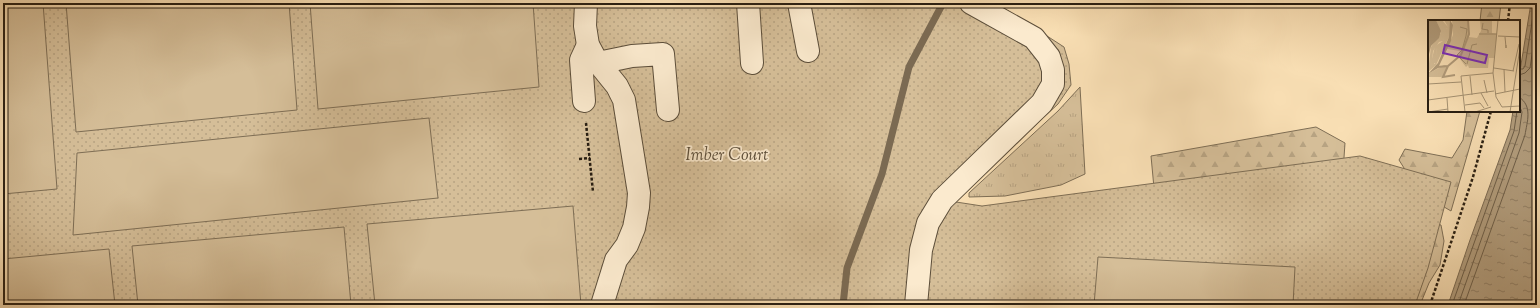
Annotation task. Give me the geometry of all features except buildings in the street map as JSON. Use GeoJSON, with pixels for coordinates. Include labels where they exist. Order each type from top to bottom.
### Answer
{"type":"FeatureCollection","features":[{"type":"Feature","properties":{"kind":"lane"},"geometry":{"type":"LineString","coordinates":[[586,3],[586,26],[593,54],[617,86],[624,100],[638,193],[638,207],[634,228],[627,245],[616,260],[602,305]]}},
{"type":"Feature","properties":{"kind":"lane"},"geometry":{"type":"LineString","coordinates":[[748,3],[752,62]]}},
{"type":"Feature","properties":{"kind":"lane"},"geometry":{"type":"LineString","coordinates":[[799,3],[808,51]]}},
{"type":"Feature","properties":{"kind":"lane"},"geometry":{"type":"LineString","coordinates":[[916,305],[921,250],[928,223],[942,200],[1042,104],[1053,84],[1053,70],[1050,57],[1034,38],[974,5]]}},
{"type":"Feature","properties":{"kind":"lane"},"geometry":{"type":"LineString","coordinates":[[584,101],[581,60],[593,54],[632,56],[663,54],[668,110]]}},
{"type":"Feature","properties":{"kind":"path"},"geometry":{"type":"LineString","coordinates":[[1508,20],[1510,3]]}},
{"type":"Feature","properties":{"kind":"path"},"geometry":{"type":"LineString","coordinates":[[584,101],[593,192]]}},
{"type":"Feature","properties":{"kind":"path"},"geometry":{"type":"LineString","coordinates":[[1430,305],[1473,177],[1491,112]]}},
{"type":"Feature","properties":{"kind":"path"},"geometry":{"type":"LineString","coordinates":[[579,159],[590,158]]}},
{"type":"Feature","properties":{"kind":"green space","name":"Imber Court"},"geometry":{"type":"Polygon","coordinates":[[[3,3],[996,3],[1064,47],[1069,64],[1071,85],[1058,104],[958,197],[956,202],[982,206],[1360,156],[1451,182],[1428,268],[1415,305],[3,305],[3,3]]]}},
{"type":"Feature","properties":{"kind":"green space"},"geometry":{"type":"Polygon","coordinates":[[[43,3],[57,189],[3,194],[3,7],[43,3]]]}},
{"type":"Feature","properties":{"kind":"green space"},"geometry":{"type":"Polygon","coordinates":[[[66,3],[289,3],[297,110],[76,132],[66,3]]]}},
{"type":"Feature","properties":{"kind":"green space"},"geometry":{"type":"Polygon","coordinates":[[[310,3],[533,3],[539,87],[318,109],[310,3]]]}},
{"type":"Feature","properties":{"kind":"green space"},"geometry":{"type":"Polygon","coordinates":[[[1482,3],[1501,3],[1499,20],[1480,20],[1482,3]]]}},
{"type":"Feature","properties":{"kind":"green space"},"geometry":{"type":"Polygon","coordinates":[[[1080,87],[1085,174],[1061,185],[1005,196],[969,197],[969,193],[1058,111],[1080,87]]]}},
{"type":"Feature","properties":{"kind":"green space"},"geometry":{"type":"Polygon","coordinates":[[[1467,112],[1480,112],[1451,211],[1439,204],[1409,176],[1399,160],[1405,149],[1452,158],[1463,140],[1467,112]]]}},
{"type":"Feature","properties":{"kind":"green space"},"geometry":{"type":"Polygon","coordinates":[[[429,118],[438,198],[73,235],[77,153],[429,118]]]}},
{"type":"Feature","properties":{"kind":"green space"},"geometry":{"type":"Polygon","coordinates":[[[1316,127],[1345,143],[1343,172],[1154,188],[1151,156],[1316,127]]]}},
{"type":"Feature","properties":{"kind":"green space"},"geometry":{"type":"Polygon","coordinates":[[[573,206],[581,305],[375,305],[367,224],[573,206]]]}},
{"type":"Feature","properties":{"kind":"green space"},"geometry":{"type":"Polygon","coordinates":[[[1427,222],[1441,225],[1444,241],[1440,265],[1429,283],[1420,305],[1401,305],[1427,222]]]}},
{"type":"Feature","properties":{"kind":"green space"},"geometry":{"type":"Polygon","coordinates":[[[344,227],[351,305],[138,305],[132,246],[344,227]]]}},
{"type":"Feature","properties":{"kind":"green space"},"geometry":{"type":"Polygon","coordinates":[[[109,249],[115,305],[3,305],[3,259],[109,249]]]}},
{"type":"Feature","properties":{"kind":"green space"},"geometry":{"type":"Polygon","coordinates":[[[1098,257],[1295,267],[1293,305],[1094,305],[1098,257]]]}},
{"type":"Feature","properties":{"kind":"water"},"geometry":{"type":"Polygon","coordinates":[[[1531,3],[1537,3],[1537,305],[1448,305],[1510,130],[1513,112],[1520,112],[1520,71],[1531,3]]]}},
{"type":"Feature","properties":{"kind":"waterway"},"geometry":{"type":"LineString","coordinates":[[843,305],[847,268],[882,174],[909,67],[943,3]]}}]}
